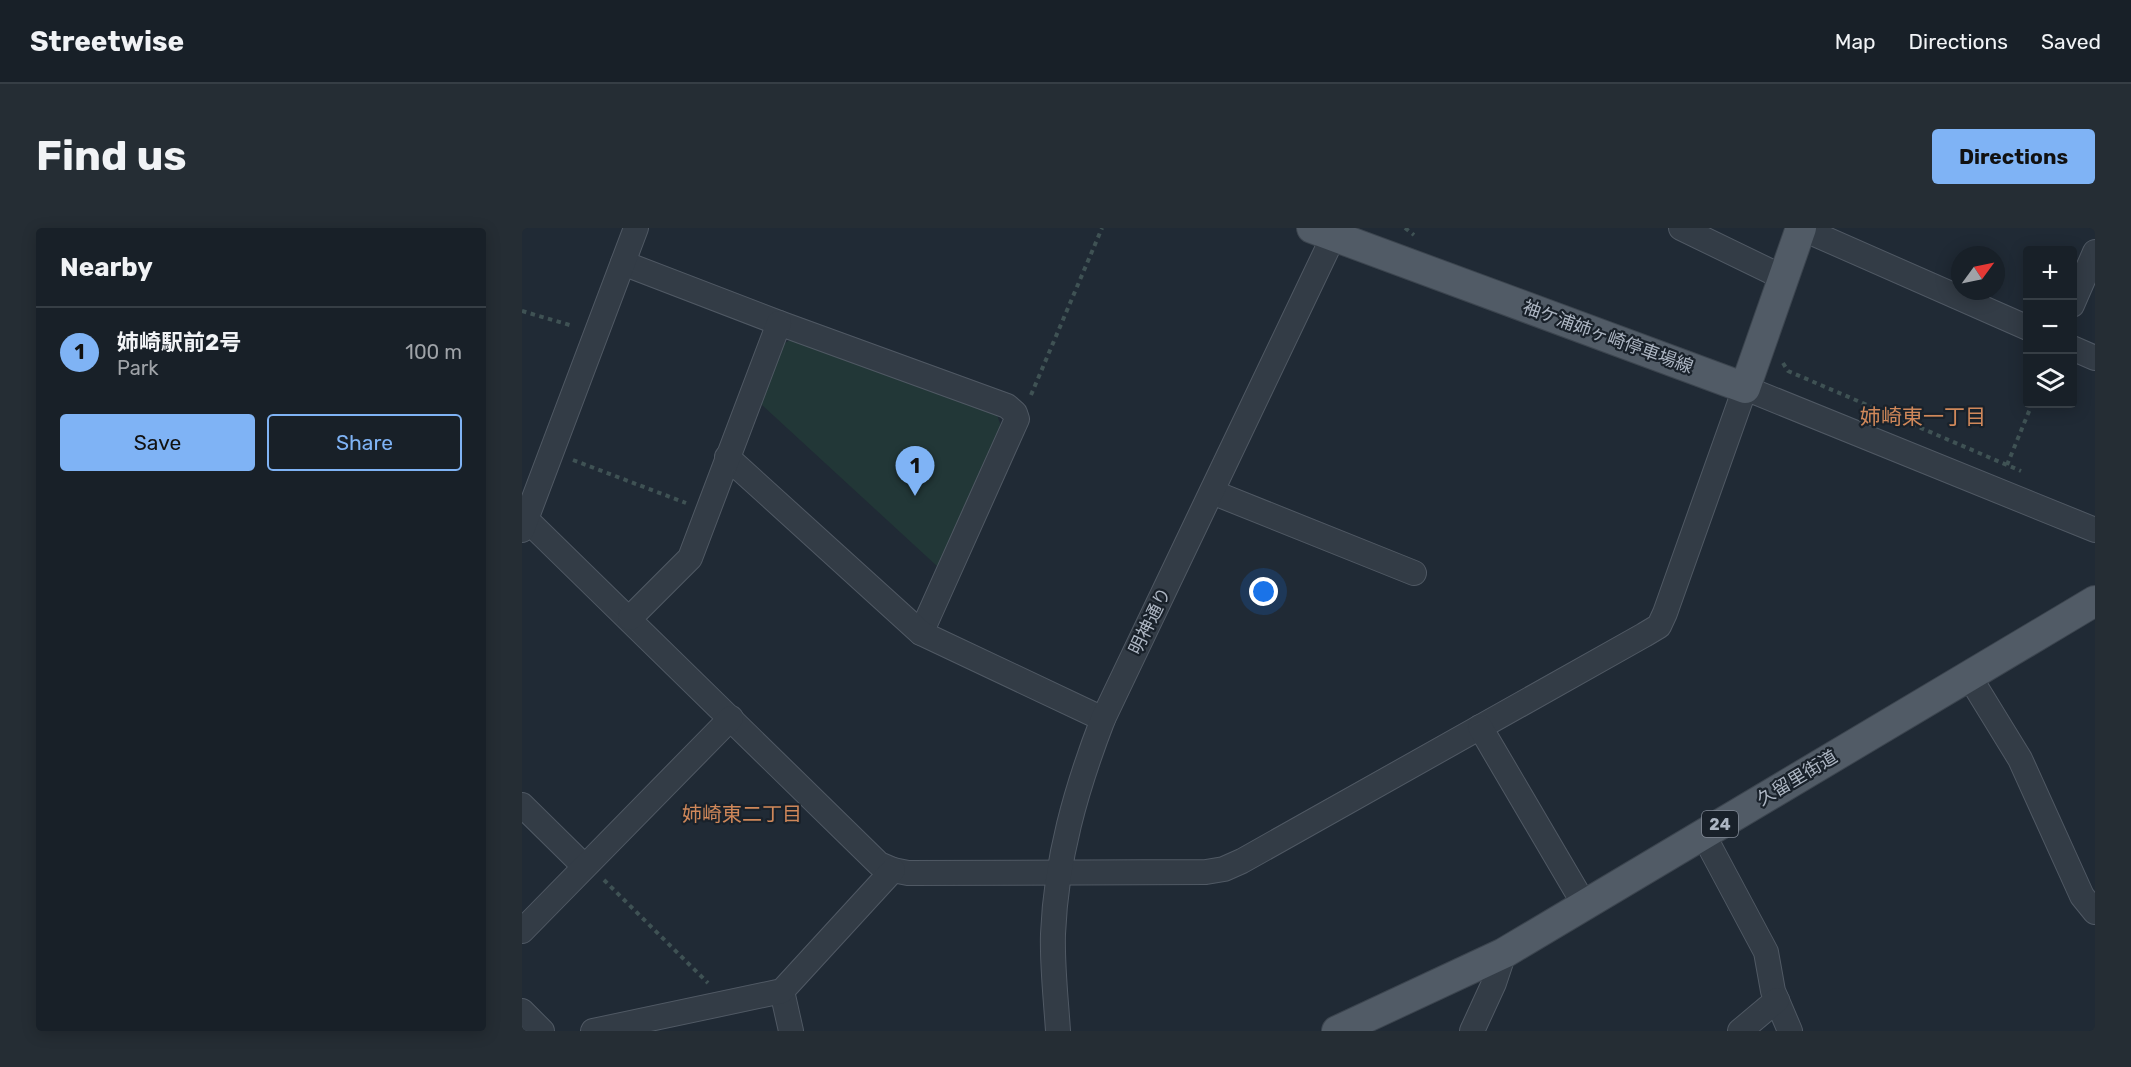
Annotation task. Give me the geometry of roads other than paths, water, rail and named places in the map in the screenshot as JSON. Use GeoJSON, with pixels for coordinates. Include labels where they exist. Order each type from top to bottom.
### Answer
{"type":"FeatureCollection","features":[{"type":"Feature","properties":{"kind":"main road"},"geometry":{"type":"LineString","coordinates":[[1745,388],[1801,228]]}},
{"type":"Feature","properties":{"kind":"main road","name":"袖ケ浦姉ヶ崎停車場線"},"geometry":{"type":"LineString","coordinates":[[1330,230],[1745,388]]}},
{"type":"Feature","properties":{"kind":"main road","name":"久留里街道"},"geometry":{"type":"LineString","coordinates":[[1337,1031],[1504,953],[2095,601]]}},
{"type":"Feature","properties":{"kind":"street"},"geometry":{"type":"LineString","coordinates":[[636,228],[525,525],[630,618],[879,864],[893,870],[908,873],[1058,874],[1206,872],[1224,869],[1253,856],[1659,626],[1745,388],[2095,530]]}},
{"type":"Feature","properties":{"kind":"street"},"geometry":{"type":"LineString","coordinates":[[1681,228],[1784,278]]}},
{"type":"Feature","properties":{"kind":"street"},"geometry":{"type":"LineString","coordinates":[[1801,228],[2023,326]]}},
{"type":"Feature","properties":{"kind":"street","name":"明神通り"},"geometry":{"type":"LineString","coordinates":[[1058,1031],[1053,936],[1058,874],[1069,821],[1084,768],[1103,719],[1212,492],[1330,230]]}},
{"type":"Feature","properties":{"kind":"street"},"geometry":{"type":"LineString","coordinates":[[2075,300],[2095,252]]}},
{"type":"Feature","properties":{"kind":"street"},"geometry":{"type":"LineString","coordinates":[[622,263],[1006,406],[1015,413],[1017,419],[921,633]]}},
{"type":"Feature","properties":{"kind":"street"},"geometry":{"type":"LineString","coordinates":[[630,618],[690,558],[779,323]]}},
{"type":"Feature","properties":{"kind":"street"},"geometry":{"type":"LineString","coordinates":[[2077,350],[2095,357]]}},
{"type":"Feature","properties":{"kind":"street"},"geometry":{"type":"LineString","coordinates":[[727,457],[921,633],[1103,719]]}},
{"type":"Feature","properties":{"kind":"street"},"geometry":{"type":"LineString","coordinates":[[1212,492],[1414,573]]}},
{"type":"Feature","properties":{"kind":"street"},"geometry":{"type":"LineString","coordinates":[[1969,676],[2020,759],[2082,896],[2095,912]]}},
{"type":"Feature","properties":{"kind":"street"},"geometry":{"type":"LineString","coordinates":[[522,931],[731,718]]}},
{"type":"Feature","properties":{"kind":"street"},"geometry":{"type":"LineString","coordinates":[[1480,727],[1584,904]]}},
{"type":"Feature","properties":{"kind":"street"},"geometry":{"type":"LineString","coordinates":[[522,805],[585,865]]}},
{"type":"Feature","properties":{"kind":"street"},"geometry":{"type":"LineString","coordinates":[[1703,834],[1766,952],[1773,991],[1790,1031]]}},
{"type":"Feature","properties":{"kind":"street"},"geometry":{"type":"LineString","coordinates":[[593,1031],[782,992],[893,870]]}},
{"type":"Feature","properties":{"kind":"street"},"geometry":{"type":"LineString","coordinates":[[1472,1031],[1494,983],[1504,953]]}},
{"type":"Feature","properties":{"kind":"street"},"geometry":{"type":"LineString","coordinates":[[782,992],[791,1031]]}},
{"type":"Feature","properties":{"kind":"street"},"geometry":{"type":"LineString","coordinates":[[1740,1031],[1777,1000]]}},
{"type":"Feature","properties":{"kind":"street"},"geometry":{"type":"LineString","coordinates":[[522,1011],[542,1031]]}},
{"type":"Feature","properties":{"kind":"place","name":"姉崎駅前2号"},"geometry":{"type":"Point","coordinates":[915,496]}},
{"type":"Feature","properties":{"kind":"district","name":"姉崎東一丁目"},"geometry":{"type":"Point","coordinates":[1923,417]}},
{"type":"Feature","properties":{"kind":"district","name":"姉崎東二丁目"},"geometry":{"type":"Point","coordinates":[742,814]}}]}
